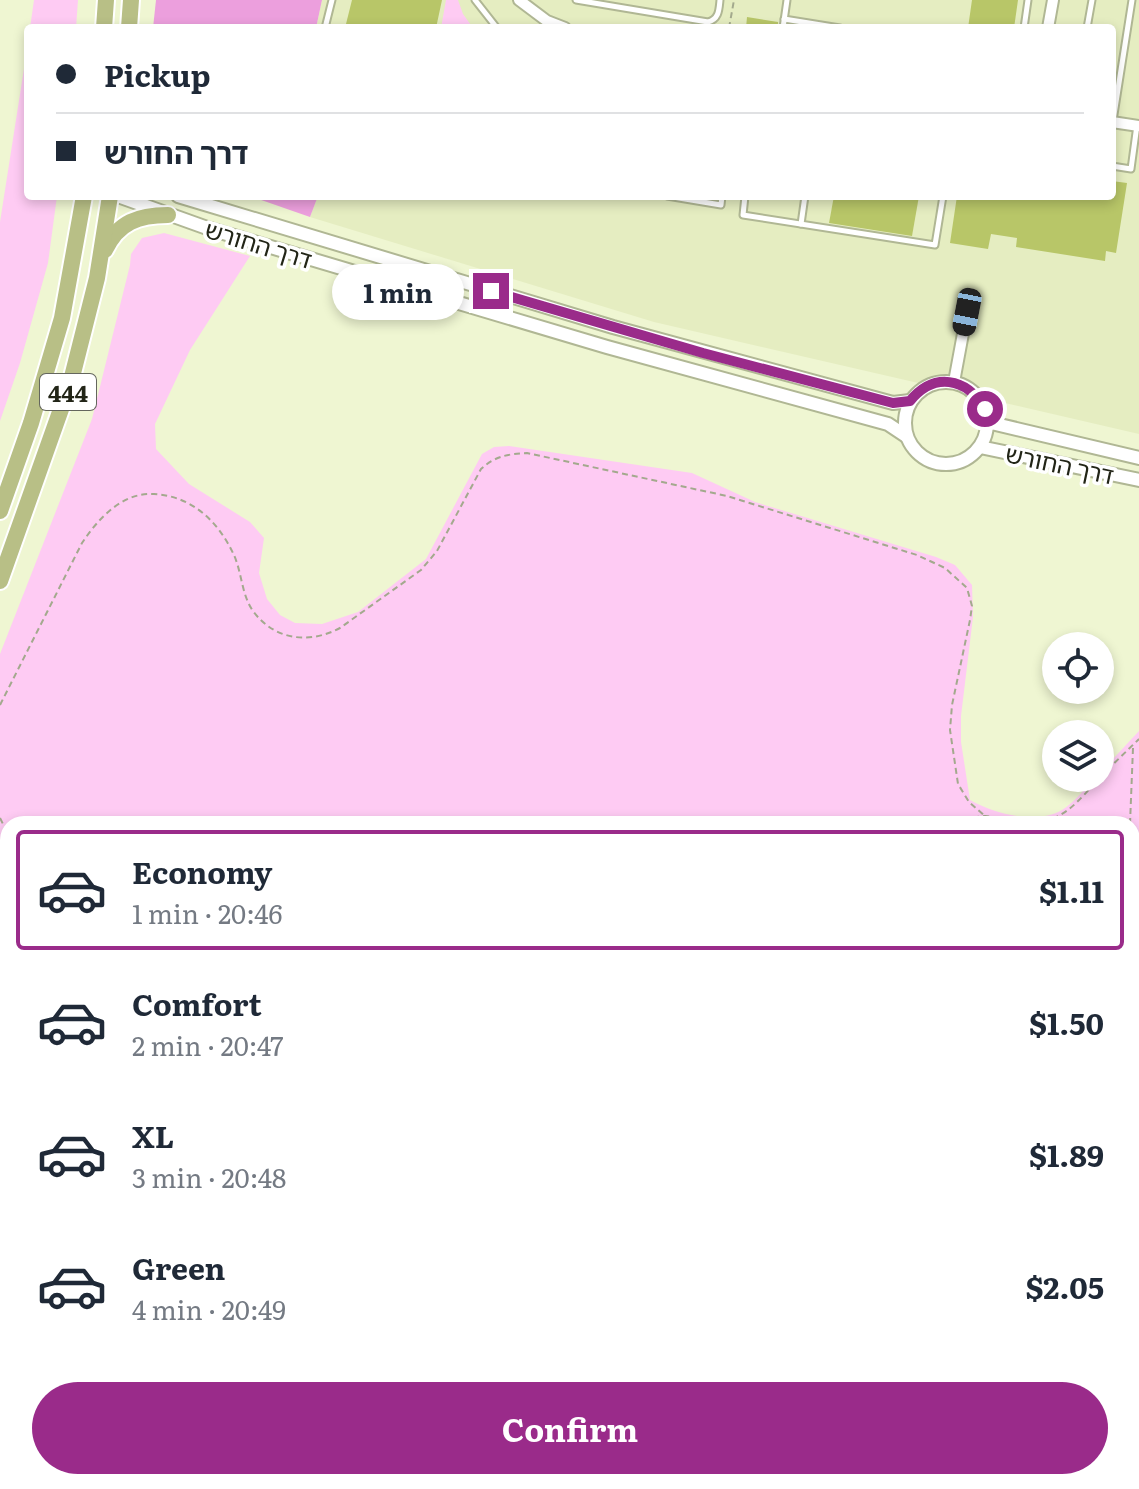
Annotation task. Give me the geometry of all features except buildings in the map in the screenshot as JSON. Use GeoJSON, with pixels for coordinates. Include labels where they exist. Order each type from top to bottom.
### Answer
{"type":"FeatureCollection","features":[{"type":"Feature","properties":{"kind":"main road"},"geometry":{"type":"LineString","coordinates":[[104,24],[106,0]]}},
{"type":"Feature","properties":{"kind":"main road"},"geometry":{"type":"LineString","coordinates":[[129,24],[131,0]]}},
{"type":"Feature","properties":{"kind":"main road","name":"444"},"geometry":{"type":"LineString","coordinates":[[0,511],[31,423],[62,318],[83,200]]}},
{"type":"Feature","properties":{"kind":"main road","name":"444"},"geometry":{"type":"LineString","coordinates":[[0,581],[71,381],[99,262],[109,200]]}},
{"type":"Feature","properties":{"kind":"main road"},"geometry":{"type":"LineString","coordinates":[[99,262],[117,231],[129,221],[144,215],[168,215]]}},
{"type":"Feature","properties":{"kind":"street"},"geometry":{"type":"LineString","coordinates":[[519,0],[555,24]]}},
{"type":"Feature","properties":{"kind":"street"},"geometry":{"type":"LineString","coordinates":[[1049,24],[1053,0]]}},
{"type":"Feature","properties":{"kind":"street"},"geometry":{"type":"LineString","coordinates":[[1116,123],[1138,126]]}},
{"type":"Feature","properties":{"kind":"street","name":"דרך החורש"},"geometry":{"type":"LineString","coordinates":[[129,200],[168,215],[622,352],[888,424],[906,436]]}},
{"type":"Feature","properties":{"kind":"street","name":"דרך החורש"},"geometry":{"type":"LineString","coordinates":[[191,200],[688,349],[893,403],[910,401]]}},
{"type":"Feature","properties":{"kind":"street"},"geometry":{"type":"LineString","coordinates":[[954,382],[967,312]]}},
{"type":"Feature","properties":{"kind":"street"},"geometry":{"type":"LineString","coordinates":[[954,382],[967,387],[978,397],[985,409],[987,422],[980,447],[971,456],[959,462],[933,463],[912,448],[906,436],[905,412],[918,392],[929,385],[954,382]]}},
{"type":"Feature","properties":{"kind":"street","name":"דרך החורש"},"geometry":{"type":"LineString","coordinates":[[987,422],[1139,458]]}},
{"type":"Feature","properties":{"kind":"street","name":"דרך החורש"},"geometry":{"type":"LineString","coordinates":[[980,447],[1139,480]]}},
{"type":"Feature","properties":{"kind":"lane"},"geometry":{"type":"LineString","coordinates":[[326,24],[332,0]]}},
{"type":"Feature","properties":{"kind":"lane"},"geometry":{"type":"LineString","coordinates":[[475,0],[494,24]]}},
{"type":"Feature","properties":{"kind":"lane"},"geometry":{"type":"LineString","coordinates":[[576,0],[708,22],[719,13],[720,0]]}},
{"type":"Feature","properties":{"kind":"lane"},"geometry":{"type":"LineString","coordinates":[[783,24],[787,0]]}},
{"type":"Feature","properties":{"kind":"lane"},"geometry":{"type":"LineString","coordinates":[[1025,24],[1028,0]]}},
{"type":"Feature","properties":{"kind":"lane"},"geometry":{"type":"LineString","coordinates":[[1088,24],[1092,0]]}},
{"type":"Feature","properties":{"kind":"lane"},"geometry":{"type":"LineString","coordinates":[[1116,77],[1132,0]]}},
{"type":"Feature","properties":{"kind":"lane"},"geometry":{"type":"LineString","coordinates":[[784,19],[815,24]]}},
{"type":"Feature","properties":{"kind":"lane"},"geometry":{"type":"LineString","coordinates":[[1116,167],[1131,169],[1138,126]]}},
{"type":"Feature","properties":{"kind":"lane"},"geometry":{"type":"LineString","coordinates":[[691,200],[721,205],[722,200]]}},
{"type":"Feature","properties":{"kind":"lane"},"geometry":{"type":"LineString","coordinates":[[745,200],[743,215],[935,245],[942,200]]}},
{"type":"Feature","properties":{"kind":"lane"},"geometry":{"type":"LineString","coordinates":[[801,224],[804,200]]}},
{"type":"Feature","properties":{"kind":"path"},"geometry":{"type":"LineString","coordinates":[[730,24],[734,0]]}},
{"type":"Feature","properties":{"kind":"path"},"geometry":{"type":"LineString","coordinates":[[0,705],[82,543],[96,521],[125,500],[160,494],[193,504],[205,514],[233,553],[253,611],[276,631],[305,640],[327,635],[340,628],[421,570],[437,551],[481,469],[490,460],[507,454],[527,453],[727,496],[917,555],[945,568],[967,588],[972,606],[950,730],[958,784],[969,802],[985,816]]}},
{"type":"Feature","properties":{"kind":"path"},"geometry":{"type":"LineString","coordinates":[[1114,764],[1139,739]]}},
{"type":"Feature","properties":{"kind":"path"},"geometry":{"type":"LineString","coordinates":[[1130,816],[1133,748]]}},
{"type":"Feature","properties":{"kind":"path"},"geometry":{"type":"LineString","coordinates":[[1061,816],[1074,807],[1086,792]]}},
{"type":"Feature","properties":{"kind":"shaded area"},"geometry":{"type":"Polygon","coordinates":[[[34,0],[78,0],[76,24],[31,24],[34,0]]]}},
{"type":"Feature","properties":{"kind":"shaded area"},"geometry":{"type":"Polygon","coordinates":[[[156,0],[322,0],[317,24],[153,24],[156,0]]]}},
{"type":"Feature","properties":{"kind":"shaded area"},"geometry":{"type":"Polygon","coordinates":[[[322,0],[1139,0],[1139,434],[654,322],[310,217],[316,200],[1116,200],[1116,24],[317,24],[322,0]]]}},
{"type":"Feature","properties":{"kind":"shaded area"},"geometry":{"type":"Polygon","coordinates":[[[446,0],[458,0],[470,24],[442,24],[446,0]]]}},
{"type":"Feature","properties":{"kind":"shaded area"},"geometry":{"type":"Polygon","coordinates":[[[24,69],[24,200],[56,200],[48,263],[0,421],[0,222],[24,69]]]}},
{"type":"Feature","properties":{"kind":"shaded area"},"geometry":{"type":"Polygon","coordinates":[[[261,200],[316,200],[310,217],[261,200]]]}},
{"type":"Feature","properties":{"kind":"shaded area"},"geometry":{"type":"Polygon","coordinates":[[[164,233],[250,256],[190,350],[155,424],[156,449],[189,484],[250,522],[264,538],[259,573],[267,599],[280,615],[295,623],[322,624],[358,612],[426,559],[482,454],[494,447],[509,446],[692,473],[755,502],[955,565],[972,585],[973,617],[961,716],[961,742],[970,800],[1016,816],[0,816],[0,654],[92,419],[131,254],[142,238],[164,233]]]}},
{"type":"Feature","properties":{"kind":"shaded area"},"geometry":{"type":"Polygon","coordinates":[[[1139,731],[1139,816],[1045,816],[1062,810],[1082,792],[1114,792],[1114,758],[1139,731]]]}},
{"type":"Feature","properties":{"kind":"route"},"geometry":{"type":"LineString","coordinates":[[491,291],[796,379],[893,403],[910,401],[929,385],[954,382],[967,387],[985,409]]}}]}
